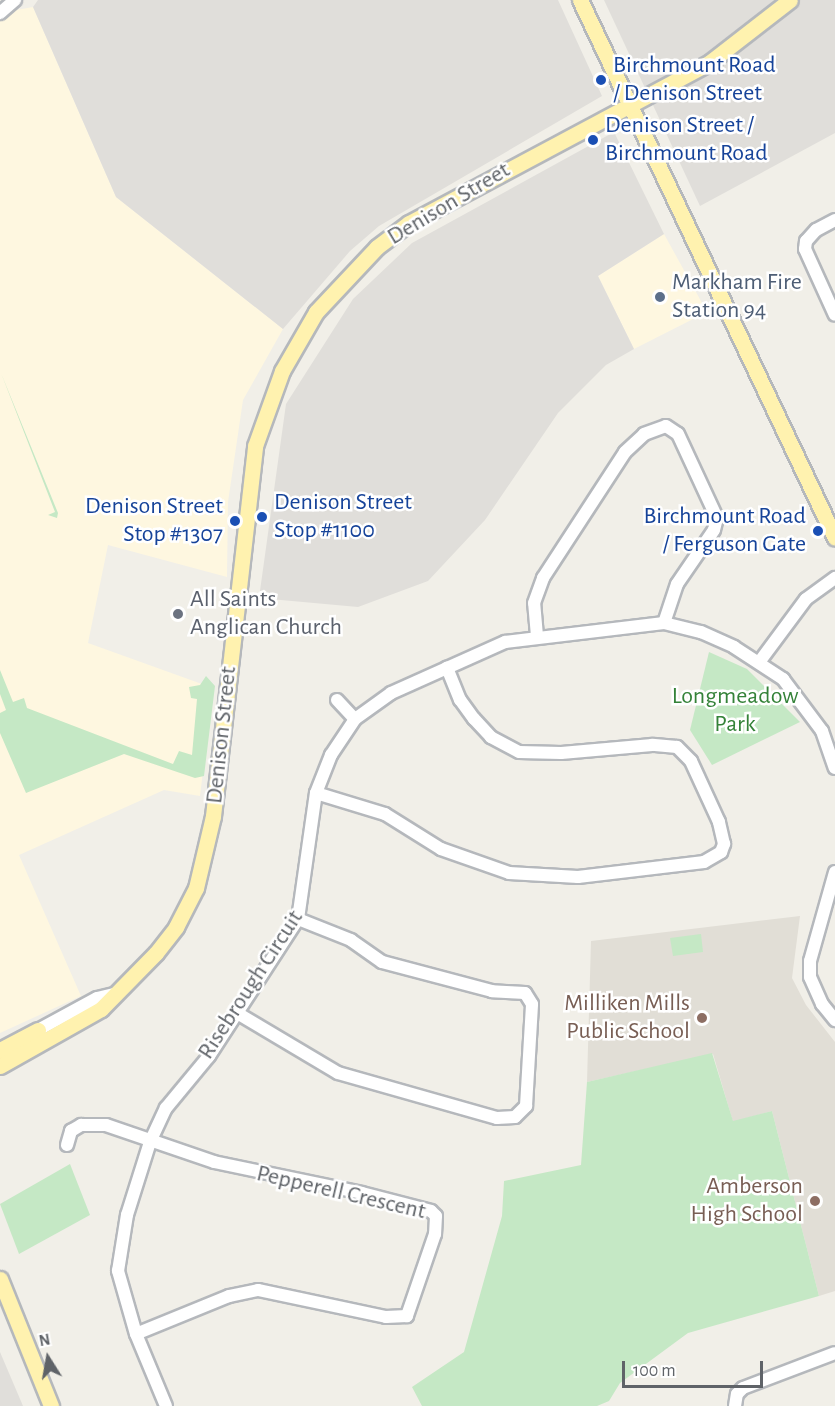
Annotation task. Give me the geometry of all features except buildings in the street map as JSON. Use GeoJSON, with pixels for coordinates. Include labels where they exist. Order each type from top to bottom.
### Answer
{"type":"FeatureCollection","features":[{"type":"Feature","properties":{"kind":"main road"},"geometry":{"type":"LineString","coordinates":[[580,0],[633,105],[835,538]]}},
{"type":"Feature","properties":{"kind":"main road","name":"Denison Street"},"geometry":{"type":"LineString","coordinates":[[0,1066],[101,1009],[114,994],[137,975],[176,927],[204,865],[252,463],[265,410],[298,340],[337,287],[409,223],[710,62],[790,0]]}},
{"type":"Feature","properties":{"kind":"main road","name":"Denison Street"},"geometry":{"type":"LineString","coordinates":[[0,1050],[38,1030]]}},
{"type":"Feature","properties":{"kind":"main road"},"geometry":{"type":"LineString","coordinates":[[0,1279],[51,1406]]}},
{"type":"Feature","properties":{"kind":"street"},"geometry":{"type":"LineString","coordinates":[[0,13],[15,0]]}},
{"type":"Feature","properties":{"kind":"street"},"geometry":{"type":"LineString","coordinates":[[835,220],[816,230],[806,241],[805,249],[835,315]]}},
{"type":"Feature","properties":{"kind":"street"},"geometry":{"type":"LineString","coordinates":[[537,636],[534,603],[543,578],[626,452],[644,434],[666,426],[678,434],[717,518],[714,530],[677,584],[664,623]]}},
{"type":"Feature","properties":{"kind":"street"},"geometry":{"type":"LineString","coordinates":[[760,661],[806,598],[835,578]]}},
{"type":"Feature","properties":{"kind":"street","name":"Risebrough Circuit"},"geometry":{"type":"LineString","coordinates":[[166,1406],[136,1334],[118,1271],[127,1215],[150,1142],[174,1095],[208,1056],[298,919],[316,792],[331,754],[355,719],[391,693],[505,642],[537,636],[664,623],[705,634],[760,661],[783,679],[808,709],[822,731],[835,768]]}},
{"type":"Feature","properties":{"kind":"street"},"geometry":{"type":"LineString","coordinates":[[316,792],[385,814],[441,849],[509,873],[543,877],[598,875],[704,862],[721,852],[724,844],[718,822],[691,761],[677,747],[652,745],[561,753],[519,752],[491,736],[474,719],[460,700],[447,668]]}},
{"type":"Feature","properties":{"kind":"street"},"geometry":{"type":"LineString","coordinates":[[336,700],[355,719]]}},
{"type":"Feature","properties":{"kind":"street"},"geometry":{"type":"LineString","coordinates":[[835,872],[810,961],[810,977],[822,1004],[835,1020]]}},
{"type":"Feature","properties":{"kind":"street"},"geometry":{"type":"LineString","coordinates":[[237,1013],[338,1073],[497,1118],[515,1117],[526,1106],[532,1004],[525,993],[492,991],[382,962],[351,940],[298,919]]}},
{"type":"Feature","properties":{"kind":"street","name":"Denison Street"},"geometry":{"type":"LineString","coordinates":[[38,1030],[97,998],[114,994]]}},
{"type":"Feature","properties":{"kind":"street"},"geometry":{"type":"LineString","coordinates":[[67,1145],[71,1131],[92,1123],[150,1142]]}},
{"type":"Feature","properties":{"kind":"street","name":"Pepperell Crescent"},"geometry":{"type":"LineString","coordinates":[[136,1334],[229,1296],[258,1290],[401,1318],[412,1309],[436,1226],[436,1216],[431,1211],[362,1193],[256,1174],[150,1142]]}},
{"type":"Feature","properties":{"kind":"street"},"geometry":{"type":"LineString","coordinates":[[735,1406],[737,1394],[743,1388],[835,1353]]}},
{"type":"Feature","properties":{"kind":"shaded area"},"geometry":{"type":"Polygon","coordinates":[[[38,0],[558,0],[602,96],[379,226],[350,251],[283,329],[116,197],[33,7],[38,0]]]}},
{"type":"Feature","properties":{"kind":"shaded area"},"geometry":{"type":"Polygon","coordinates":[[[604,0],[835,0],[835,133],[700,206],[604,0]]]}},
{"type":"Feature","properties":{"kind":"shaded area"},"geometry":{"type":"Polygon","coordinates":[[[33,7],[116,197],[283,329],[243,400],[228,502],[227,577],[108,545],[88,643],[213,688],[200,796],[164,790],[19,855],[81,996],[0,1033],[0,13],[33,7]]]}},
{"type":"Feature","properties":{"kind":"shaded area"},"geometry":{"type":"Polygon","coordinates":[[[614,132],[664,234],[598,276],[634,349],[606,365],[558,413],[485,520],[428,581],[358,607],[259,598],[286,404],[353,299],[412,243],[614,132]]]}},
{"type":"Feature","properties":{"kind":"shaded area"},"geometry":{"type":"Polygon","coordinates":[[[664,234],[707,312],[634,349],[598,276],[664,234]]]}},
{"type":"Feature","properties":{"kind":"shaded area","name":"Milliken Mills Public School"},"geometry":{"type":"Polygon","coordinates":[[[800,916],[792,978],[806,1005],[835,1042],[835,1291],[819,1296],[772,1111],[733,1122],[713,1054],[587,1082],[591,941],[800,916]]]}},
{"type":"Feature","properties":{"kind":"shaded area"},"geometry":{"type":"Polygon","coordinates":[[[0,1352],[23,1406],[0,1406],[0,1352]]]}},
{"type":"Feature","properties":{"kind":"green space"},"geometry":{"type":"Polygon","coordinates":[[[1,373],[58,513],[57,518],[48,515],[55,512],[1,373]]]}},
{"type":"Feature","properties":{"kind":"green space","name":"Longmeadow Park"},"geometry":{"type":"Polygon","coordinates":[[[709,652],[747,669],[800,722],[712,765],[690,730],[709,652]]]}},
{"type":"Feature","properties":{"kind":"green space"},"geometry":{"type":"Polygon","coordinates":[[[0,670],[13,702],[24,698],[27,708],[173,764],[179,751],[192,755],[197,699],[191,698],[189,687],[200,685],[206,676],[215,686],[204,776],[195,778],[124,754],[26,793],[0,733],[0,713],[6,710],[0,694],[0,670]]]}},
{"type":"Feature","properties":{"kind":"green space"},"geometry":{"type":"Polygon","coordinates":[[[701,934],[703,952],[673,956],[670,938],[701,934]]]}},
{"type":"Feature","properties":{"kind":"green space"},"geometry":{"type":"Polygon","coordinates":[[[712,1053],[733,1121],[772,1111],[819,1296],[688,1333],[620,1383],[609,1401],[597,1406],[422,1406],[412,1387],[464,1352],[502,1216],[504,1181],[581,1165],[587,1082],[712,1053]]]}},
{"type":"Feature","properties":{"kind":"green space"},"geometry":{"type":"Polygon","coordinates":[[[70,1164],[90,1215],[19,1254],[0,1204],[70,1164]]]}},
{"type":"Feature","properties":{"kind":"place","name":"Birchmount Road / Denison Street"},"geometry":{"type":"Point","coordinates":[601,80]}},
{"type":"Feature","properties":{"kind":"place","name":"Denison Street / Birchmount Road"},"geometry":{"type":"Point","coordinates":[593,140]}},
{"type":"Feature","properties":{"kind":"place","name":"Markham Fire Station 94"},"geometry":{"type":"Point","coordinates":[660,297]}},
{"type":"Feature","properties":{"kind":"place","name":"Denison Street Stop #1100"},"geometry":{"type":"Point","coordinates":[262,517]}},
{"type":"Feature","properties":{"kind":"place","name":"Denison Street Stop #1307"},"geometry":{"type":"Point","coordinates":[235,521]}},
{"type":"Feature","properties":{"kind":"place","name":"Birchmount Road / Ferguson Gate"},"geometry":{"type":"Point","coordinates":[818,531]}},
{"type":"Feature","properties":{"kind":"place","name":"All Saints Anglican Church"},"geometry":{"type":"Point","coordinates":[178,614]}},
{"type":"Feature","properties":{"kind":"place","name":"Milliken Mills Public School"},"geometry":{"type":"Point","coordinates":[702,1018]}},
{"type":"Feature","properties":{"kind":"place","name":"Amberson High School"},"geometry":{"type":"Point","coordinates":[815,1201]}}]}
